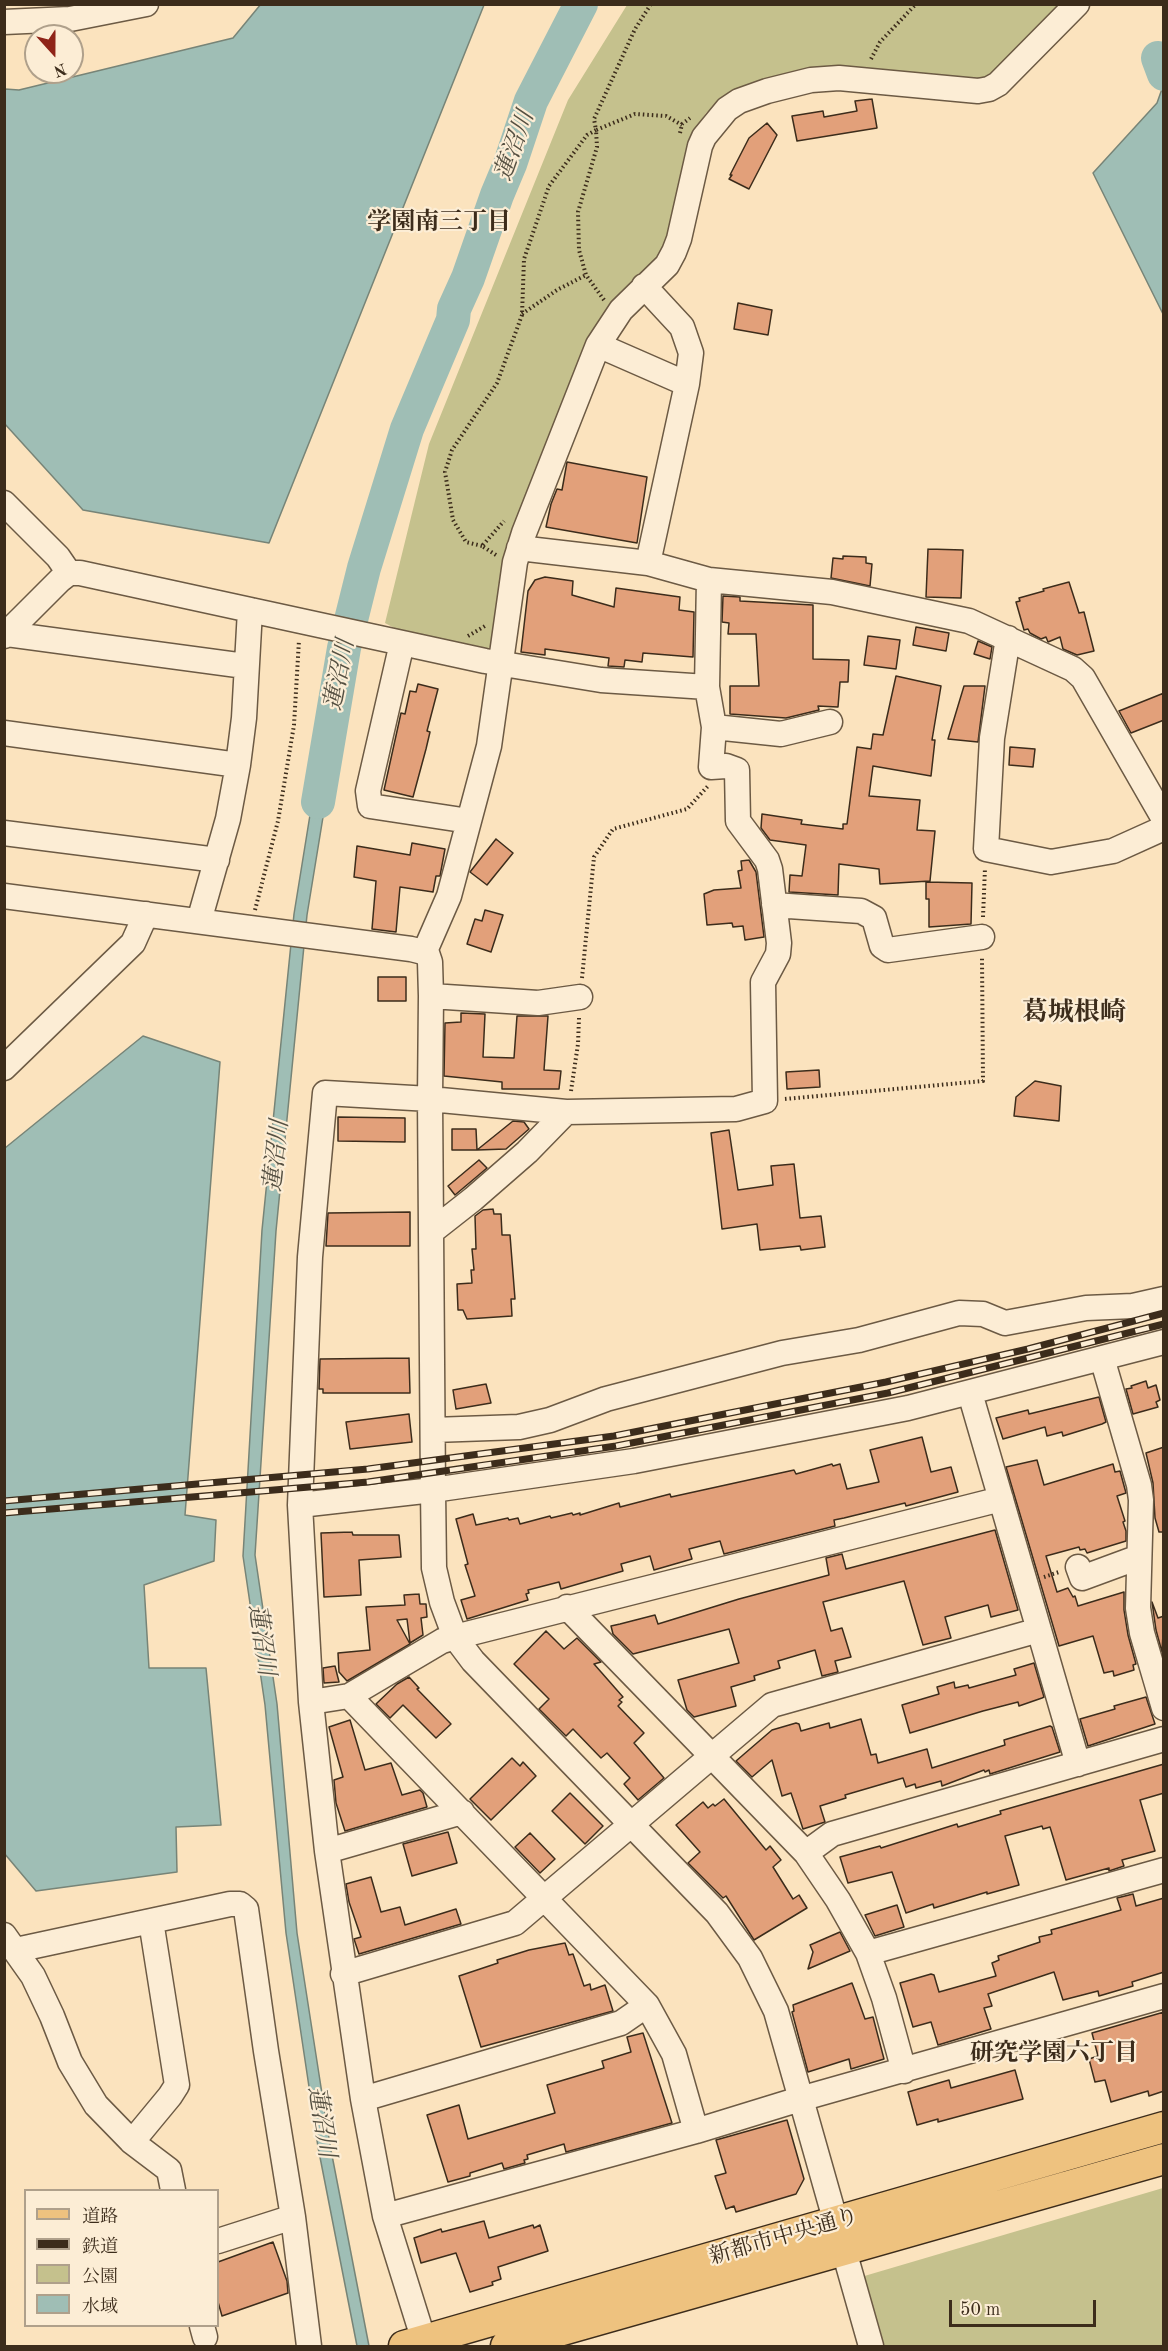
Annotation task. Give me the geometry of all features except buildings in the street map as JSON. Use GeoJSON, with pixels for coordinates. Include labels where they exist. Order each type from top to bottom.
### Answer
{"type":"FeatureCollection","features":[{"type":"Feature","properties":{"kind":"main road","name":"新都市中央通り"},"geometry":{"type":"LineString","coordinates":[[506,2346],[1164,2127]]}},
{"type":"Feature","properties":{"kind":"main road","name":"新都市中央通り"},"geometry":{"type":"LineString","coordinates":[[414,2344],[840,2236],[1164,2159]]}},
{"type":"Feature","properties":{"kind":"street"},"geometry":{"type":"LineString","coordinates":[[4,22],[70,19],[146,4]]}},
{"type":"Feature","properties":{"kind":"street"},"geometry":{"type":"LineString","coordinates":[[872,2346],[776,2011],[750,1958],[717,1912],[480,1668],[455,1636],[442,1602],[435,1568],[429,1099],[431,996],[430,962],[425,951],[449,896],[489,746],[519,548],[598,345],[621,310],[667,265],[679,239],[704,137],[722,115],[739,101],[767,91],[824,78],[978,91],[989,89],[998,84],[1077,4]]}},
{"type":"Feature","properties":{"kind":"street"},"geometry":{"type":"LineString","coordinates":[[644,286],[682,327],[691,353],[687,384],[648,563]]}},
{"type":"Feature","properties":{"kind":"street"},"geometry":{"type":"LineString","coordinates":[[598,345],[687,384]]}},
{"type":"Feature","properties":{"kind":"street"},"geometry":{"type":"LineString","coordinates":[[4,503],[58,557],[69,573]]}},
{"type":"Feature","properties":{"kind":"street"},"geometry":{"type":"LineString","coordinates":[[519,548],[648,563],[709,579],[832,592],[969,621],[1073,669],[1083,678],[1164,819]]}},
{"type":"Feature","properties":{"kind":"street"},"geometry":{"type":"LineString","coordinates":[[6,635],[69,573],[80,573],[501,664],[601,680],[707,687]]}},
{"type":"Feature","properties":{"kind":"street"},"geometry":{"type":"LineString","coordinates":[[414,2344],[385,2216],[363,2099],[343,1974],[311,1702],[300,1504],[310,1257],[325,1093],[429,1099],[566,1112],[736,1109],[765,1101],[763,982],[778,954],[774,905],[767,860],[738,821],[737,770],[726,766],[711,767],[714,727],[707,687],[709,579]]}},
{"type":"Feature","properties":{"kind":"street"},"geometry":{"type":"LineString","coordinates":[[199,921],[228,819],[238,765],[244,717],[250,610]]}},
{"type":"Feature","properties":{"kind":"street"},"geometry":{"type":"LineString","coordinates":[[6,635],[246,666]]}},
{"type":"Feature","properties":{"kind":"street"},"geometry":{"type":"LineString","coordinates":[[1008,638],[992,738],[986,849],[1051,862],[1113,851],[1164,828]]}},
{"type":"Feature","properties":{"kind":"street"},"geometry":{"type":"LineString","coordinates":[[392,641],[368,791],[370,806],[468,821]]}},
{"type":"Feature","properties":{"kind":"street"},"geometry":{"type":"LineString","coordinates":[[714,727],[781,734],[830,722]]}},
{"type":"Feature","properties":{"kind":"street"},"geometry":{"type":"LineString","coordinates":[[4,733],[238,765]]}},
{"type":"Feature","properties":{"kind":"street"},"geometry":{"type":"LineString","coordinates":[[4,833],[217,860]]}},
{"type":"Feature","properties":{"kind":"street"},"geometry":{"type":"LineString","coordinates":[[4,896],[425,951]]}},
{"type":"Feature","properties":{"kind":"street"},"geometry":{"type":"LineString","coordinates":[[774,905],[861,911],[874,918],[882,946],[888,950],[982,937]]}},
{"type":"Feature","properties":{"kind":"street"},"geometry":{"type":"LineString","coordinates":[[9,1056],[133,943],[146,914]]}},
{"type":"Feature","properties":{"kind":"street"},"geometry":{"type":"LineString","coordinates":[[431,996],[538,1003],[580,997]]}},
{"type":"Feature","properties":{"kind":"street"},"geometry":{"type":"LineString","coordinates":[[431,1232],[518,1160],[566,1112]]}},
{"type":"Feature","properties":{"kind":"street"},"geometry":{"type":"LineString","coordinates":[[433,1430],[519,1427],[550,1420],[606,1399],[760,1359],[859,1340],[959,1313],[983,1314],[1005,1323],[1086,1308],[1133,1306],[1164,1299]]}},
{"type":"Feature","properties":{"kind":"street"},"geometry":{"type":"LineString","coordinates":[[300,1504],[433,1490],[634,1461],[908,1408],[1164,1342]]}},
{"type":"Feature","properties":{"kind":"street"},"geometry":{"type":"LineString","coordinates":[[1102,1358],[1139,1485],[1141,1500],[1138,1608],[1142,1633],[1164,1708]]}},
{"type":"Feature","properties":{"kind":"street"},"geometry":{"type":"LineString","coordinates":[[970,1393],[1078,1764]]}},
{"type":"Feature","properties":{"kind":"street"},"geometry":{"type":"LineString","coordinates":[[311,1702],[348,1696],[442,1641],[455,1636],[1001,1499]]}},
{"type":"Feature","properties":{"kind":"street"},"geometry":{"type":"LineString","coordinates":[[1077,1567],[1082,1578],[1139,1557]]}},
{"type":"Feature","properties":{"kind":"street"},"geometry":{"type":"LineString","coordinates":[[567,1607],[806,1853],[838,1900],[868,1953],[884,1998],[904,2071]]}},
{"type":"Feature","properties":{"kind":"street"},"geometry":{"type":"LineString","coordinates":[[343,1974],[515,1923],[772,1705],[1039,1630]]}},
{"type":"Feature","properties":{"kind":"street"},"geometry":{"type":"LineString","coordinates":[[348,1696],[647,2005],[674,2054],[696,2131]]}},
{"type":"Feature","properties":{"kind":"street"},"geometry":{"type":"LineString","coordinates":[[806,1853],[832,1834],[1164,1739]]}},
{"type":"Feature","properties":{"kind":"street"},"geometry":{"type":"LineString","coordinates":[[327,1851],[462,1812]]}},
{"type":"Feature","properties":{"kind":"street"},"geometry":{"type":"LineString","coordinates":[[868,1953],[1164,1870]]}},
{"type":"Feature","properties":{"kind":"street"},"geometry":{"type":"LineString","coordinates":[[173,2189],[169,2170],[132,2142],[96,2106],[75,2071],[33,1976],[10,1942],[152,1921],[230,1904],[240,1904],[246,1909],[293,2217],[309,2346]]}},
{"type":"Feature","properties":{"kind":"street"},"geometry":{"type":"LineString","coordinates":[[132,2142],[177,2085],[152,1921]]}},
{"type":"Feature","properties":{"kind":"street"},"geometry":{"type":"LineString","coordinates":[[385,2216],[696,2131],[800,2099],[1164,1996]]}},
{"type":"Feature","properties":{"kind":"street"},"geometry":{"type":"LineString","coordinates":[[363,2099],[621,2023],[647,2005]]}},
{"type":"Feature","properties":{"kind":"street"},"geometry":{"type":"LineString","coordinates":[[219,2241],[293,2217]]}},
{"type":"Feature","properties":{"kind":"path"},"geometry":{"type":"LineString","coordinates":[[606,302],[586,276],[579,250],[578,212],[597,147],[594,119],[635,29],[651,4]]}},
{"type":"Feature","properties":{"kind":"path"},"geometry":{"type":"LineString","coordinates":[[872,59],[880,42],[916,4]]}},
{"type":"Feature","properties":{"kind":"path"},"geometry":{"type":"LineString","coordinates":[[482,546],[466,542],[453,520],[445,472],[452,450],[497,383],[522,315],[524,259],[549,186],[587,135],[596,130],[635,114],[666,116],[682,124]]}},
{"type":"Feature","properties":{"kind":"path"},"geometry":{"type":"LineString","coordinates":[[522,315],[557,290],[586,276]]}},
{"type":"Feature","properties":{"kind":"path"},"geometry":{"type":"LineString","coordinates":[[264,930],[256,907],[278,821],[294,724],[297,651],[302,621]]}},
{"type":"Feature","properties":{"kind":"path"},"geometry":{"type":"LineString","coordinates":[[566,1112],[578,1044],[580,997],[594,857],[613,829],[687,809],[708,786],[711,767]]}},
{"type":"Feature","properties":{"kind":"path"},"geometry":{"type":"LineString","coordinates":[[765,1101],[983,1081],[982,937],[986,849]]}},
{"type":"Feature","properties":{"kind":"path"},"geometry":{"type":"LineString","coordinates":[[1025,1582],[1077,1567]]}},
{"type":"Feature","properties":{"kind":"green space"},"geometry":{"type":"Polygon","coordinates":[[[627,5],[1065,5],[992,76],[984,80],[820,67],[798,72],[719,102],[706,113],[696,128],[666,249],[617,301],[494,645],[487,649],[398,630],[385,623],[429,444],[568,100],[627,5]]]}},
{"type":"Feature","properties":{"kind":"green space"},"geometry":{"type":"Polygon","coordinates":[[[1163,2188],[1163,2346],[882,2346],[861,2277],[1163,2188]]]}},
{"type":"Feature","properties":{"kind":"water"},"geometry":{"type":"Polygon","coordinates":[[[261,4],[484,5],[269,543],[83,510],[4,423],[5,89],[19,90],[44,84],[84,84],[84,74],[233,38],[261,4]]]}},
{"type":"Feature","properties":{"kind":"water"},"geometry":{"type":"Polygon","coordinates":[[[1163,86],[1164,314],[1093,173],[1157,103],[1163,86]]]}},
{"type":"Feature","properties":{"kind":"water"},"geometry":{"type":"Polygon","coordinates":[[[320,753],[333,756],[307,915],[276,1231],[255,1555],[277,1704],[297,1933],[330,2145],[369,2346],[357,2346],[318,2147],[286,1933],[265,1705],[243,1556],[262,1230],[294,914],[320,753]]]}},
{"type":"Feature","properties":{"kind":"water"},"geometry":{"type":"Polygon","coordinates":[[[143,1036],[220,1062],[185,1515],[216,1520],[214,1561],[144,1585],[149,1668],[206,1668],[221,1825],[176,1827],[177,1872],[36,1891],[4,1853],[5,1148],[143,1036]]]}},
{"type":"Feature","properties":{"kind":"waterway","name":"蓮沼川"},"geometry":{"type":"LineString","coordinates":[[318,802],[344,648],[364,568],[407,429],[453,320],[454,309],[468,278],[531,101],[581,4]]}},
{"type":"Feature","properties":{"kind":"waterway"},"geometry":{"type":"LineString","coordinates":[[1158,58],[1164,74]]}},
{"type":"Feature","properties":{"kind":"railway"},"geometry":{"type":"LineString","coordinates":[[4,1501],[368,1469],[614,1436],[886,1382],[1028,1349],[1164,1313]]}},
{"type":"Feature","properties":{"kind":"railway"},"geometry":{"type":"LineString","coordinates":[[4,1513],[368,1482],[616,1446],[888,1393],[1164,1324]]}},
{"type":"Feature","properties":{"kind":"district","name":"学園南三丁目"},"geometry":{"type":"Point","coordinates":[439,223]}},
{"type":"Feature","properties":{"kind":"district","name":"葛城根崎"},"geometry":{"type":"Point","coordinates":[1074,1013]}},
{"type":"Feature","properties":{"kind":"district","name":"研究学園六丁目"},"geometry":{"type":"Point","coordinates":[1054,2054]}}]}
